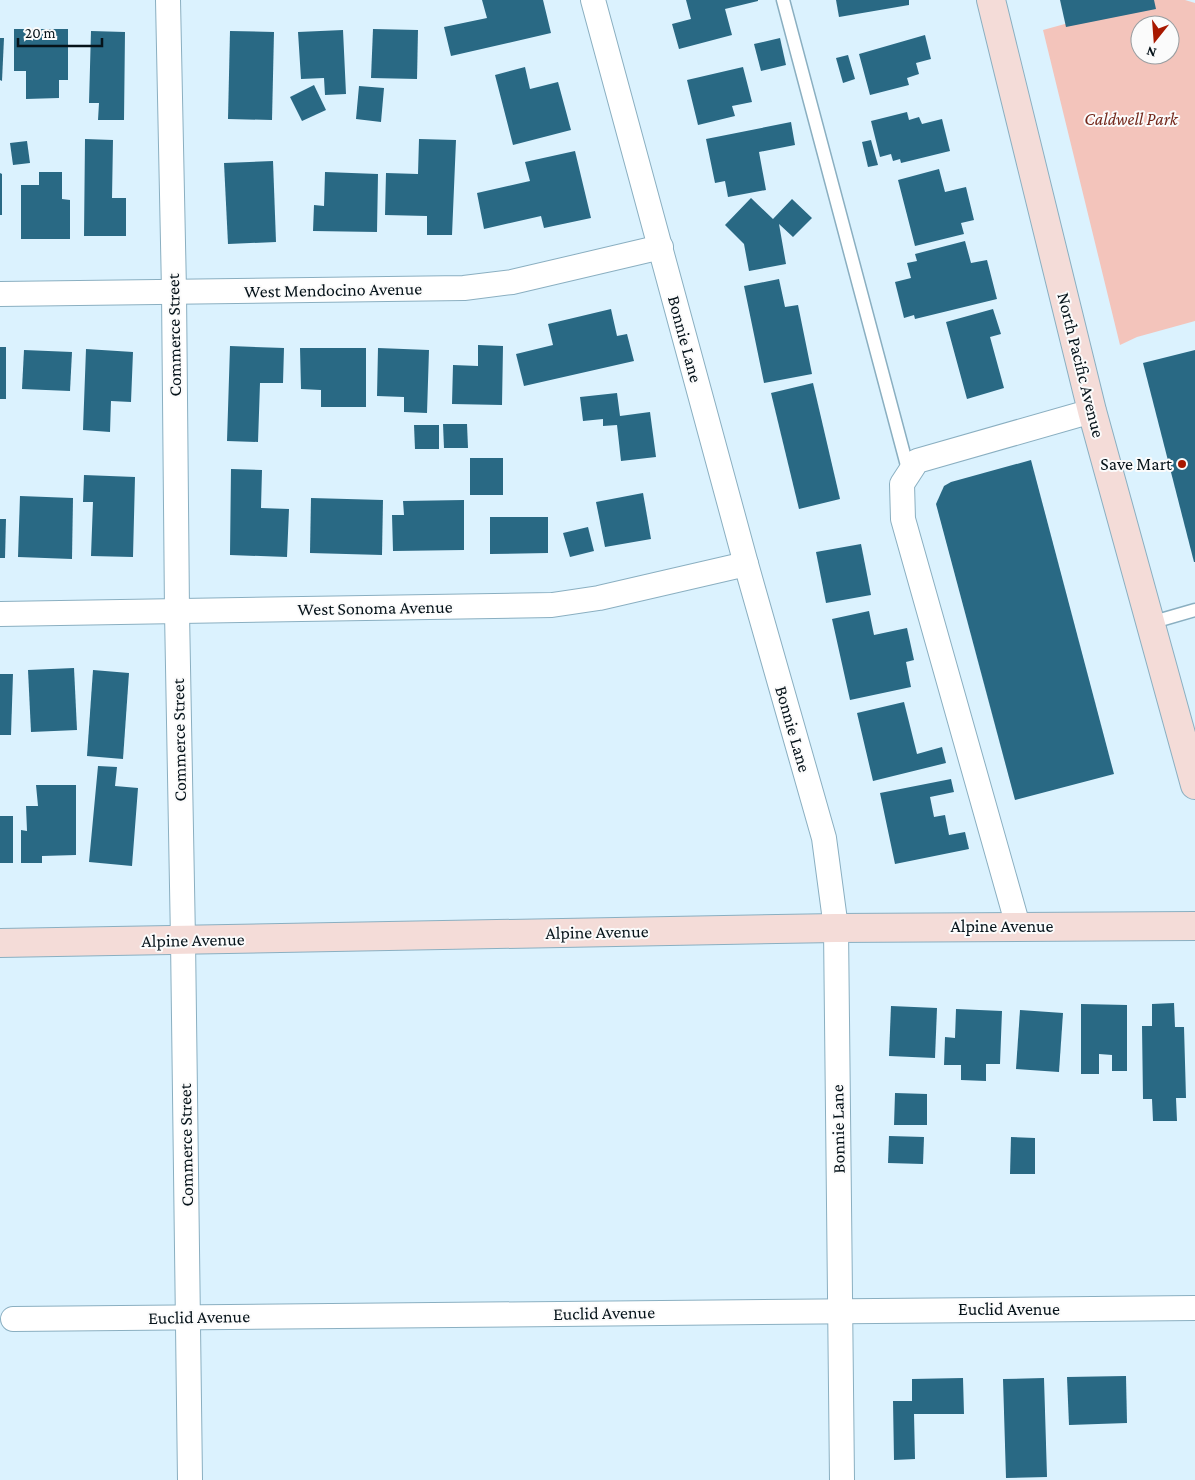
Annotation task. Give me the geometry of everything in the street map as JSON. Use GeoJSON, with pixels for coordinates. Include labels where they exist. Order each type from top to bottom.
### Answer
{"type":"FeatureCollection","features":[{"type":"Feature","properties":{"kind":"street","name":"Commerce Street"},"geometry":{"type":"LineString","coordinates":[[168,0],[174,291],[190,1480]]}},
{"type":"Feature","properties":{"kind":"street","name":"Bonnie Lane"},"geometry":{"type":"LineString","coordinates":[[593,0],[746,564],[824,838],[836,928],[842,1480]]}},
{"type":"Feature","properties":{"kind":"street","name":"North Pacific Avenue"},"geometry":{"type":"LineString","coordinates":[[991,0],[1092,411],[1195,785]]}},
{"type":"Feature","properties":{"kind":"street","name":"West Mendocino Avenue"},"geometry":{"type":"LineString","coordinates":[[0,294],[464,288],[512,282],[661,247]]}},
{"type":"Feature","properties":{"kind":"street"},"geometry":{"type":"LineString","coordinates":[[1018,926],[904,519],[902,484],[917,461],[1092,411]]}},
{"type":"Feature","properties":{"kind":"street","name":"West Sonoma Avenue"},"geometry":{"type":"LineString","coordinates":[[0,614],[552,604],[599,598],[746,564]]}},
{"type":"Feature","properties":{"kind":"street","name":"Alpine Avenue"},"geometry":{"type":"LineString","coordinates":[[0,943],[836,928],[1195,926]]}},
{"type":"Feature","properties":{"kind":"street","name":"Euclid Avenue"},"geometry":{"type":"LineString","coordinates":[[13,1319],[1195,1308]]}},
{"type":"Feature","properties":{"kind":"lane"},"geometry":{"type":"LineString","coordinates":[[783,0],[909,474]]}},
{"type":"Feature","properties":{"kind":"lane"},"geometry":{"type":"LineString","coordinates":[[1150,623],[1195,610]]}},
{"type":"Feature","properties":{"kind":"green space","name":"Caldwell Park"},"geometry":{"type":"Polygon","coordinates":[[[1152,0],[1185,0],[1195,3],[1195,321],[1137,337],[1120,345],[1043,30],[1152,0]]]}},
{"type":"Feature","properties":{"kind":"building"},"geometry":{"type":"Polygon","coordinates":[[[482,0],[543,0],[551,33],[451,56],[444,27],[487,18],[482,0]]]}},
{"type":"Feature","properties":{"kind":"building"},"geometry":{"type":"Polygon","coordinates":[[[686,0],[758,1],[725,9],[732,35],[679,49],[672,24],[691,19],[686,0]]]}},
{"type":"Feature","properties":{"kind":"building"},"geometry":{"type":"Polygon","coordinates":[[[836,0],[909,0],[909,5],[839,17],[836,0]]]}},
{"type":"Feature","properties":{"kind":"building"},"geometry":{"type":"Polygon","coordinates":[[[1060,0],[1154,0],[1156,9],[1066,27],[1060,0]]]}},
{"type":"Feature","properties":{"kind":"building"},"geometry":{"type":"Polygon","coordinates":[[[14,29],[68,29],[68,80],[59,80],[59,98],[26,99],[26,71],[14,71],[14,29]]]}},
{"type":"Feature","properties":{"kind":"building"},"geometry":{"type":"Polygon","coordinates":[[[373,29],[418,30],[417,79],[371,78],[373,29]]]}},
{"type":"Feature","properties":{"kind":"building"},"geometry":{"type":"Polygon","coordinates":[[[343,30],[346,94],[325,95],[324,78],[301,79],[298,32],[343,30]]]}},
{"type":"Feature","properties":{"kind":"building"},"geometry":{"type":"Polygon","coordinates":[[[91,31],[125,32],[124,120],[98,120],[99,103],[89,103],[91,31]]]}},
{"type":"Feature","properties":{"kind":"building"},"geometry":{"type":"Polygon","coordinates":[[[230,31],[274,32],[272,120],[228,119],[230,31]]]}},
{"type":"Feature","properties":{"kind":"building"},"geometry":{"type":"Polygon","coordinates":[[[925,35],[931,59],[916,63],[919,74],[907,78],[909,85],[870,95],[859,54],[925,35]]]}},
{"type":"Feature","properties":{"kind":"building"},"geometry":{"type":"Polygon","coordinates":[[[0,38],[4,38],[2,81],[0,80],[0,38]]]}},
{"type":"Feature","properties":{"kind":"building"},"geometry":{"type":"Polygon","coordinates":[[[780,38],[786,65],[761,71],[754,44],[780,38]]]}},
{"type":"Feature","properties":{"kind":"building"},"geometry":{"type":"Polygon","coordinates":[[[848,55],[855,79],[843,83],[836,58],[848,55]]]}},
{"type":"Feature","properties":{"kind":"building"},"geometry":{"type":"Polygon","coordinates":[[[525,67],[530,89],[558,82],[571,130],[513,145],[495,75],[525,67]]]}},
{"type":"Feature","properties":{"kind":"building"},"geometry":{"type":"Polygon","coordinates":[[[743,67],[752,102],[732,106],[735,116],[698,125],[687,80],[743,67]]]}},
{"type":"Feature","properties":{"kind":"building"},"geometry":{"type":"Polygon","coordinates":[[[314,85],[326,110],[302,121],[290,97],[314,85]]]}},
{"type":"Feature","properties":{"kind":"building"},"geometry":{"type":"Polygon","coordinates":[[[359,86],[384,88],[381,122],[356,119],[359,86]]]}},
{"type":"Feature","properties":{"kind":"building"},"geometry":{"type":"Polygon","coordinates":[[[907,112],[909,120],[919,117],[922,124],[942,119],[950,151],[901,163],[900,159],[893,161],[891,154],[880,157],[871,121],[907,112]]]}},
{"type":"Feature","properties":{"kind":"building"},"geometry":{"type":"Polygon","coordinates":[[[791,122],[795,145],[759,152],[766,190],[728,197],[725,181],[715,183],[706,139],[791,122]]]}},
{"type":"Feature","properties":{"kind":"building"},"geometry":{"type":"Polygon","coordinates":[[[85,139],[113,140],[112,198],[126,198],[126,236],[84,236],[85,139]]]}},
{"type":"Feature","properties":{"kind":"building"},"geometry":{"type":"Polygon","coordinates":[[[419,139],[456,140],[452,235],[427,235],[427,216],[385,215],[386,173],[418,174],[419,139]]]}},
{"type":"Feature","properties":{"kind":"building"},"geometry":{"type":"Polygon","coordinates":[[[871,140],[878,165],[868,167],[862,142],[871,140]]]}},
{"type":"Feature","properties":{"kind":"building"},"geometry":{"type":"Polygon","coordinates":[[[27,141],[30,163],[13,165],[10,143],[27,141]]]}},
{"type":"Feature","properties":{"kind":"building"},"geometry":{"type":"Polygon","coordinates":[[[575,151],[591,218],[544,228],[541,216],[484,229],[477,193],[530,181],[525,162],[575,151]]]}},
{"type":"Feature","properties":{"kind":"building"},"geometry":{"type":"Polygon","coordinates":[[[273,161],[276,242],[228,244],[224,163],[273,161]]]}},
{"type":"Feature","properties":{"kind":"building"},"geometry":{"type":"Polygon","coordinates":[[[939,169],[945,192],[966,187],[974,220],[961,223],[964,234],[915,246],[898,180],[939,169]]]}},
{"type":"Feature","properties":{"kind":"building"},"geometry":{"type":"Polygon","coordinates":[[[39,172],[62,172],[62,199],[70,200],[70,239],[21,239],[21,185],[39,185],[39,172]]]}},
{"type":"Feature","properties":{"kind":"building"},"geometry":{"type":"Polygon","coordinates":[[[325,172],[378,174],[377,232],[313,231],[314,205],[324,206],[325,172]]]}},
{"type":"Feature","properties":{"kind":"building"},"geometry":{"type":"Polygon","coordinates":[[[0,173],[2,174],[2,215],[0,215],[0,173]]]}},
{"type":"Feature","properties":{"kind":"building"},"geometry":{"type":"Polygon","coordinates":[[[751,198],[773,219],[792,199],[812,218],[793,237],[779,224],[786,264],[749,271],[744,244],[725,225],[751,198]]]}},
{"type":"Feature","properties":{"kind":"building"},"geometry":{"type":"Polygon","coordinates":[[[965,241],[971,263],[987,260],[997,299],[915,319],[914,315],[904,318],[895,282],[911,278],[907,263],[917,261],[915,254],[965,241]]]}},
{"type":"Feature","properties":{"kind":"building"},"geometry":{"type":"Polygon","coordinates":[[[779,279],[785,307],[798,305],[812,374],[764,383],[744,286],[779,279]]]}},
{"type":"Feature","properties":{"kind":"building"},"geometry":{"type":"Polygon","coordinates":[[[611,309],[617,336],[627,334],[634,361],[524,386],[516,354],[553,345],[548,324],[611,309]]]}},
{"type":"Feature","properties":{"kind":"building"},"geometry":{"type":"Polygon","coordinates":[[[993,309],[1001,334],[990,337],[1004,388],[967,399],[946,322],[993,309]]]}},
{"type":"Feature","properties":{"kind":"building"},"geometry":{"type":"Polygon","coordinates":[[[478,345],[503,346],[502,405],[452,404],[453,365],[478,366],[478,345]]]}},
{"type":"Feature","properties":{"kind":"building"},"geometry":{"type":"Polygon","coordinates":[[[230,346],[284,348],[283,383],[260,383],[258,442],[227,441],[230,346]]]}},
{"type":"Feature","properties":{"kind":"building"},"geometry":{"type":"Polygon","coordinates":[[[0,347],[6,347],[6,399],[0,399],[0,347]]]}},
{"type":"Feature","properties":{"kind":"building"},"geometry":{"type":"Polygon","coordinates":[[[300,348],[366,348],[366,407],[321,407],[321,390],[301,389],[300,348]]]}},
{"type":"Feature","properties":{"kind":"building"},"geometry":{"type":"Polygon","coordinates":[[[378,348],[429,350],[427,413],[404,412],[404,397],[377,396],[378,348]]]}},
{"type":"Feature","properties":{"kind":"building"},"geometry":{"type":"Polygon","coordinates":[[[86,349],[133,352],[131,402],[111,401],[110,432],[83,430],[86,349]]]}},
{"type":"Feature","properties":{"kind":"building"},"geometry":{"type":"Polygon","coordinates":[[[24,350],[72,352],[70,391],[22,389],[24,350]]]}},
{"type":"Feature","properties":{"kind":"building","name":"Save Mart"},"geometry":{"type":"Polygon","coordinates":[[[1195,350],[1195,562],[1194,562],[1143,363],[1195,350]]]}},
{"type":"Feature","properties":{"kind":"building"},"geometry":{"type":"Polygon","coordinates":[[[813,383],[840,499],[799,509],[771,393],[813,383]]]}},
{"type":"Feature","properties":{"kind":"building"},"geometry":{"type":"Polygon","coordinates":[[[617,393],[620,416],[650,412],[656,457],[621,461],[617,425],[603,426],[603,419],[583,421],[580,397],[617,393]]]}},
{"type":"Feature","properties":{"kind":"building"},"geometry":{"type":"Polygon","coordinates":[[[443,424],[467,424],[468,448],[444,448],[443,424]]]}},
{"type":"Feature","properties":{"kind":"building"},"geometry":{"type":"Polygon","coordinates":[[[414,425],[439,425],[439,449],[415,449],[414,425]]]}},
{"type":"Feature","properties":{"kind":"building"},"geometry":{"type":"Polygon","coordinates":[[[470,458],[503,458],[503,495],[470,495],[470,458]]]}},
{"type":"Feature","properties":{"kind":"building"},"geometry":{"type":"Polygon","coordinates":[[[1031,460],[1114,774],[1015,800],[936,504],[944,486],[951,482],[1031,460]]]}},
{"type":"Feature","properties":{"kind":"building"},"geometry":{"type":"Polygon","coordinates":[[[231,469],[262,470],[261,508],[289,509],[287,557],[230,555],[231,469]]]}},
{"type":"Feature","properties":{"kind":"building"},"geometry":{"type":"Polygon","coordinates":[[[84,475],[135,477],[133,557],[91,556],[93,502],[83,502],[84,475]]]}},
{"type":"Feature","properties":{"kind":"building"},"geometry":{"type":"Polygon","coordinates":[[[643,493],[651,539],[605,547],[596,502],[643,493]]]}},
{"type":"Feature","properties":{"kind":"building"},"geometry":{"type":"Polygon","coordinates":[[[20,496],[73,498],[72,559],[18,557],[20,496]]]}},
{"type":"Feature","properties":{"kind":"building"},"geometry":{"type":"Polygon","coordinates":[[[311,498],[383,500],[382,555],[310,553],[311,498]]]}},
{"type":"Feature","properties":{"kind":"building"},"geometry":{"type":"Polygon","coordinates":[[[464,500],[464,550],[393,551],[392,515],[404,515],[403,501],[464,500]]]}},
{"type":"Feature","properties":{"kind":"building"},"geometry":{"type":"Polygon","coordinates":[[[490,517],[548,517],[548,553],[490,554],[490,517]]]}},
{"type":"Feature","properties":{"kind":"building"},"geometry":{"type":"Polygon","coordinates":[[[0,519],[6,519],[5,558],[0,558],[0,519]]]}},
{"type":"Feature","properties":{"kind":"building"},"geometry":{"type":"Polygon","coordinates":[[[588,527],[594,551],[570,557],[563,533],[588,527]]]}},
{"type":"Feature","properties":{"kind":"building"},"geometry":{"type":"Polygon","coordinates":[[[861,544],[871,595],[826,603],[816,552],[861,544]]]}},
{"type":"Feature","properties":{"kind":"building"},"geometry":{"type":"Polygon","coordinates":[[[869,611],[874,635],[907,628],[914,660],[906,662],[911,687],[850,700],[832,619],[869,611]]]}},
{"type":"Feature","properties":{"kind":"building"},"geometry":{"type":"Polygon","coordinates":[[[74,668],[77,730],[31,732],[28,670],[74,668]]]}},
{"type":"Feature","properties":{"kind":"building"},"geometry":{"type":"Polygon","coordinates":[[[93,670],[129,673],[123,759],[87,756],[93,670]]]}},
{"type":"Feature","properties":{"kind":"building"},"geometry":{"type":"Polygon","coordinates":[[[0,674],[13,674],[11,735],[0,735],[0,674]]]}},
{"type":"Feature","properties":{"kind":"building"},"geometry":{"type":"Polygon","coordinates":[[[904,702],[917,754],[942,747],[946,763],[873,781],[857,713],[904,702]]]}},
{"type":"Feature","properties":{"kind":"building"},"geometry":{"type":"Polygon","coordinates":[[[98,766],[117,767],[115,786],[138,788],[132,866],[89,862],[98,766]]]}},
{"type":"Feature","properties":{"kind":"building"},"geometry":{"type":"Polygon","coordinates":[[[951,779],[954,792],[930,797],[934,817],[945,815],[949,835],[965,832],[969,849],[895,864],[880,793],[951,779]]]}},
{"type":"Feature","properties":{"kind":"building"},"geometry":{"type":"Polygon","coordinates":[[[36,785],[76,785],[76,855],[42,856],[42,863],[21,863],[21,830],[27,831],[26,806],[38,806],[36,785]]]}},
{"type":"Feature","properties":{"kind":"building"},"geometry":{"type":"Polygon","coordinates":[[[0,816],[13,816],[13,863],[0,863],[0,816]]]}},
{"type":"Feature","properties":{"kind":"building"},"geometry":{"type":"Polygon","coordinates":[[[1174,1003],[1175,1027],[1184,1027],[1186,1098],[1176,1098],[1177,1121],[1153,1121],[1152,1099],[1143,1099],[1142,1026],[1152,1026],[1152,1004],[1174,1003]]]}},
{"type":"Feature","properties":{"kind":"building"},"geometry":{"type":"Polygon","coordinates":[[[1081,1004],[1127,1005],[1127,1071],[1112,1071],[1112,1055],[1099,1054],[1099,1074],[1081,1074],[1081,1004]]]}},
{"type":"Feature","properties":{"kind":"building"},"geometry":{"type":"Polygon","coordinates":[[[891,1006],[937,1008],[935,1058],[889,1056],[891,1006]]]}},
{"type":"Feature","properties":{"kind":"building"},"geometry":{"type":"Polygon","coordinates":[[[956,1009],[1002,1011],[1000,1064],[986,1064],[986,1081],[961,1080],[961,1065],[944,1065],[945,1037],[955,1038],[956,1009]]]}},
{"type":"Feature","properties":{"kind":"building"},"geometry":{"type":"Polygon","coordinates":[[[1020,1010],[1063,1013],[1059,1072],[1016,1069],[1020,1010]]]}},
{"type":"Feature","properties":{"kind":"building"},"geometry":{"type":"Polygon","coordinates":[[[895,1093],[927,1094],[927,1125],[894,1125],[895,1093]]]}},
{"type":"Feature","properties":{"kind":"building"},"geometry":{"type":"Polygon","coordinates":[[[889,1136],[924,1137],[923,1164],[888,1163],[889,1136]]]}},
{"type":"Feature","properties":{"kind":"building"},"geometry":{"type":"Polygon","coordinates":[[[1011,1137],[1035,1138],[1035,1174],[1010,1174],[1011,1137]]]}},
{"type":"Feature","properties":{"kind":"building"},"geometry":{"type":"Polygon","coordinates":[[[1126,1376],[1127,1423],[1069,1425],[1067,1377],[1126,1376]]]}},
{"type":"Feature","properties":{"kind":"building"},"geometry":{"type":"Polygon","coordinates":[[[963,1378],[964,1414],[914,1414],[915,1459],[894,1460],[893,1401],[912,1401],[912,1379],[963,1378]]]}},
{"type":"Feature","properties":{"kind":"building"},"geometry":{"type":"Polygon","coordinates":[[[1044,1378],[1047,1477],[1006,1478],[1003,1379],[1044,1378]]]}},
{"type":"Feature","properties":{"kind":"place","name":"Save Mart"},"geometry":{"type":"Point","coordinates":[1182,464]}}]}
